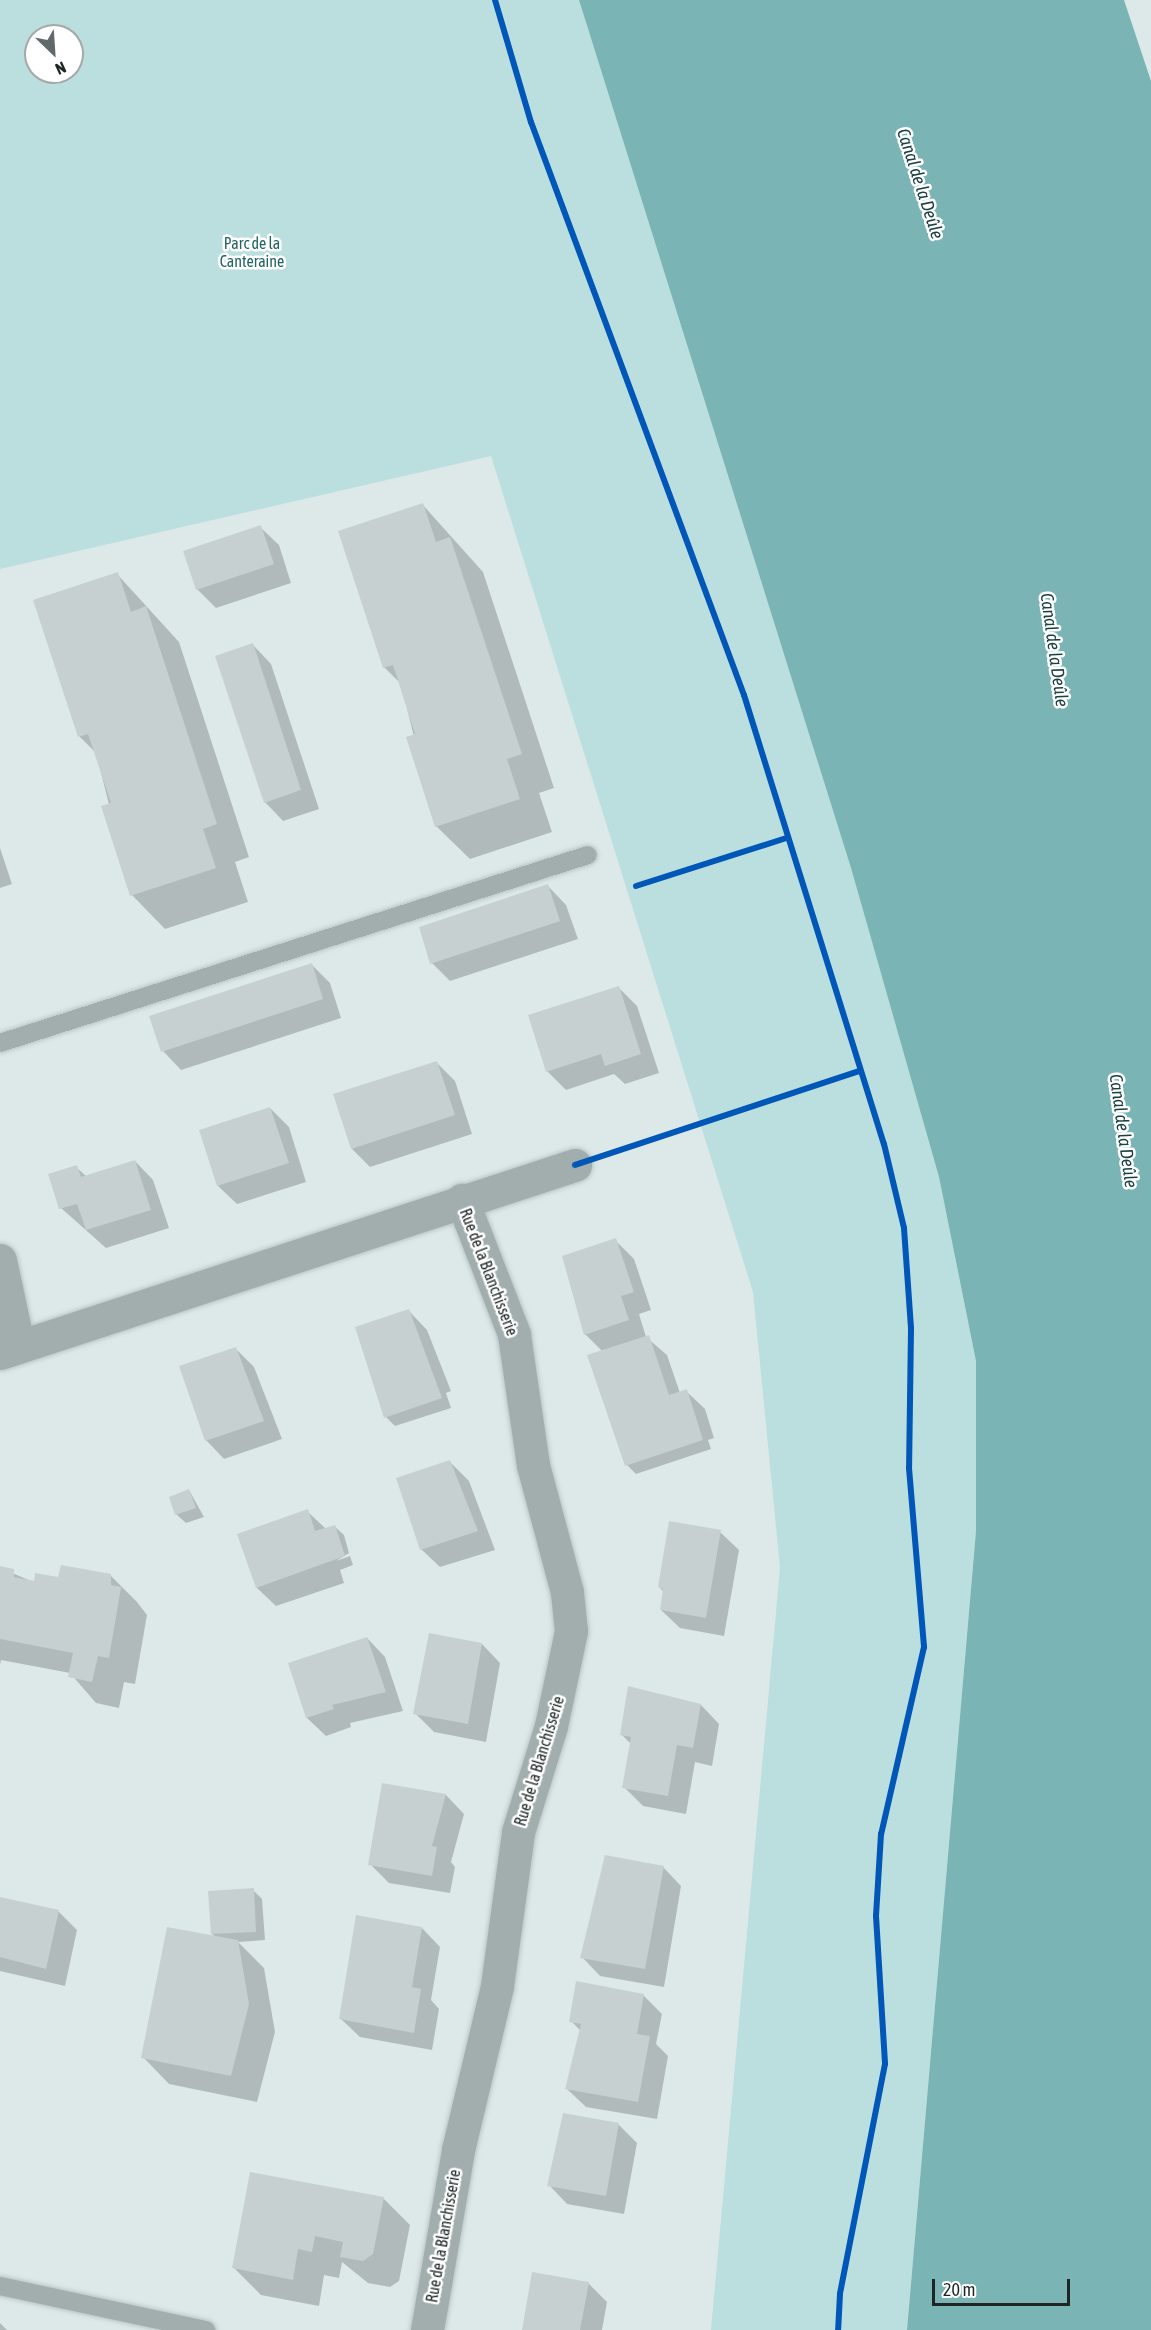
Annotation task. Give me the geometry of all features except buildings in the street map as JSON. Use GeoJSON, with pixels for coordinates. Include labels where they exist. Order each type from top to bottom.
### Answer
{"type":"FeatureCollection","features":[{"type":"Feature","properties":{"kind":"street","name":"Rue de la Blanchisserie"},"geometry":{"type":"LineString","coordinates":[[0,1260],[9,1348],[575,1165]]}},
{"type":"Feature","properties":{"kind":"street","name":"Rue de la Blanchisserie"},"geometry":{"type":"LineString","coordinates":[[427,2330],[458,2150],[501,1969],[518,1832],[551,1726],[571,1630],[567,1592],[533,1465],[514,1334],[462,1200]]}},
{"type":"Feature","properties":{"kind":"lane"},"geometry":{"type":"LineString","coordinates":[[0,1043],[588,855]]}},
{"type":"Feature","properties":{"kind":"lane"},"geometry":{"type":"LineString","coordinates":[[0,2286],[206,2330]]}},
{"type":"Feature","properties":{"kind":"green space","name":"Parc de la Canteraine"},"geometry":{"type":"Polygon","coordinates":[[[0,0],[579,0],[851,868],[939,1177],[976,1361],[976,1531],[907,2330],[711,2330],[780,1568],[753,1292],[491,456],[0,569],[0,0]]]}},
{"type":"Feature","properties":{"kind":"water","name":"Canal de la Deûle"},"geometry":{"type":"Polygon","coordinates":[[[579,0],[1124,0],[1151,81],[1151,2330],[907,2330],[976,1531],[976,1361],[939,1177],[851,868],[579,0]]]}},
{"type":"Feature","properties":{"kind":"cycle path"},"geometry":{"type":"LineString","coordinates":[[495,0],[531,122],[744,695],[884,1144],[904,1228],[911,1329],[909,1468],[924,1647],[881,1834],[876,1916],[885,2064],[840,2294],[838,2330]]}},
{"type":"Feature","properties":{"kind":"cycle path"},"geometry":{"type":"LineString","coordinates":[[636,886],[786,838]]}},
{"type":"Feature","properties":{"kind":"cycle path"},"geometry":{"type":"LineString","coordinates":[[575,1165],[860,1071]]}}]}
